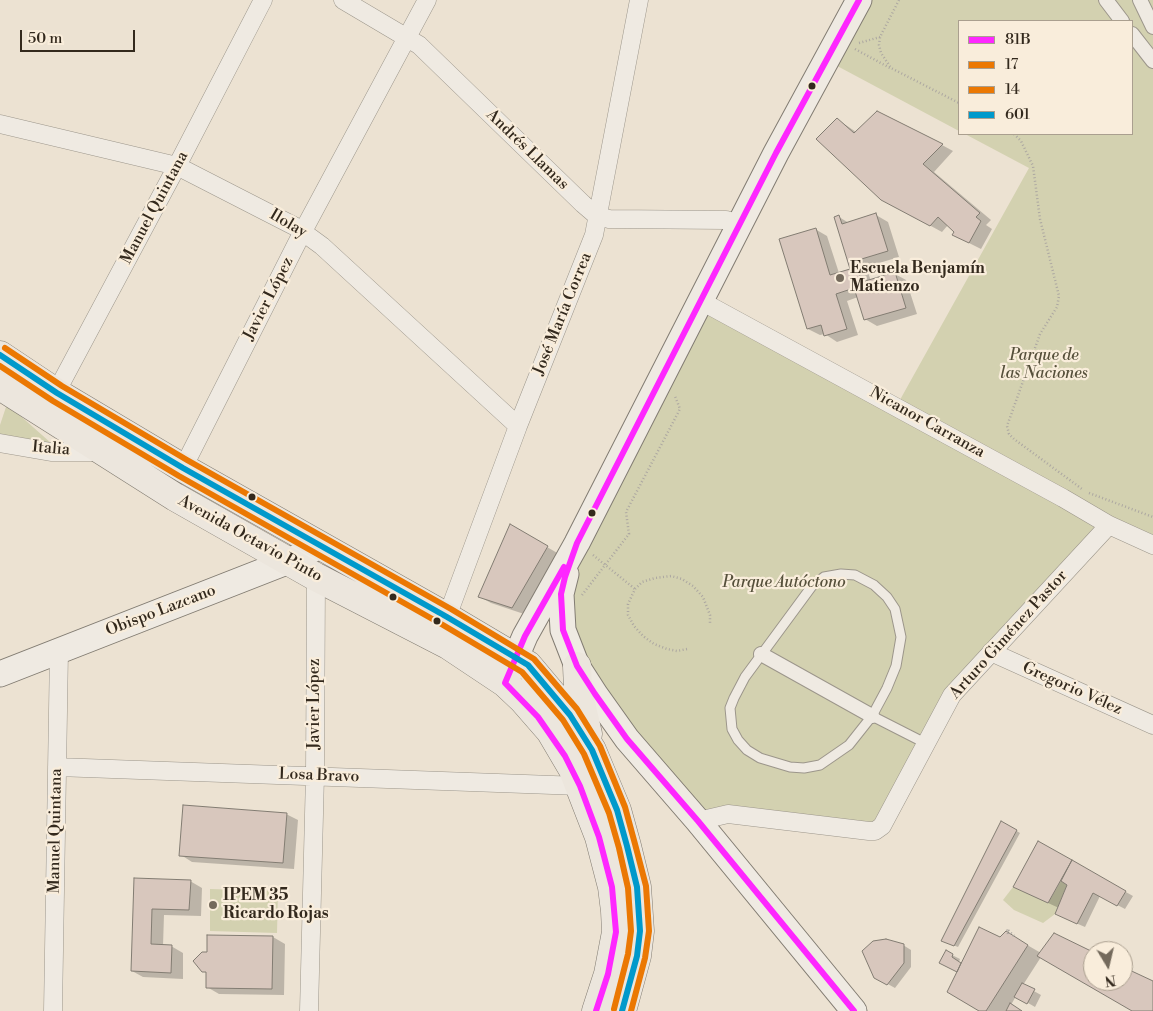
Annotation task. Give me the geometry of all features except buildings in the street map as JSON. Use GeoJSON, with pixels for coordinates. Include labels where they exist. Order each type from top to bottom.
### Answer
{"type":"FeatureCollection","features":[{"type":"Feature","properties":{"kind":"main road"},"geometry":{"type":"LineString","coordinates":[[505,683],[522,661],[525,636],[577,543],[776,153],[843,43],[860,0]]}},
{"type":"Feature","properties":{"kind":"main road","name":"Avenida Octavio Pinto"},"geometry":{"type":"LineString","coordinates":[[0,355],[102,452],[175,497],[316,577],[448,645],[505,683],[523,700],[550,731],[580,786],[599,837],[612,887],[616,932],[613,952],[596,1011]]}},
{"type":"Feature","properties":{"kind":"main road","name":"Avenida Octavio Pinto"},"geometry":{"type":"LineString","coordinates":[[0,386],[50,403],[183,468],[522,661],[570,715],[592,750]]}},
{"type":"Feature","properties":{"kind":"main road"},"geometry":{"type":"LineString","coordinates":[[577,543],[561,594],[563,630],[578,678],[592,750],[617,810],[637,887],[639,939],[631,981],[622,1011]]}},
{"type":"Feature","properties":{"kind":"main road","name":"Obispo Lazcano"},"geometry":{"type":"LineString","coordinates":[[0,674],[289,561],[320,546]]}},
{"type":"Feature","properties":{"kind":"main road"},"geometry":{"type":"LineString","coordinates":[[522,661],[578,678],[854,1011]]}},
{"type":"Feature","properties":{"kind":"street","name":"Manuel Quintana"},"geometry":{"type":"LineString","coordinates":[[50,403],[177,166],[263,0]]}},
{"type":"Feature","properties":{"kind":"street","name":"Andrés Llamas"},"geometry":{"type":"LineString","coordinates":[[343,0],[419,45],[583,204],[598,216]]}},
{"type":"Feature","properties":{"kind":"street","name":"Javier López"},"geometry":{"type":"LineString","coordinates":[[183,468],[302,233],[427,0]]}},
{"type":"Feature","properties":{"kind":"street","name":"José María Correa"},"geometry":{"type":"LineString","coordinates":[[447,617],[518,426],[589,249],[598,216],[639,0]]}},
{"type":"Feature","properties":{"kind":"street"},"geometry":{"type":"LineString","coordinates":[[1106,0],[1121,20]]}},
{"type":"Feature","properties":{"kind":"street"},"geometry":{"type":"LineString","coordinates":[[1140,0],[1153,27]]}},
{"type":"Feature","properties":{"kind":"street"},"geometry":{"type":"LineString","coordinates":[[1133,35],[1153,61]]}},
{"type":"Feature","properties":{"kind":"street","name":"Ilolay"},"geometry":{"type":"LineString","coordinates":[[0,124],[177,166],[296,227],[322,246],[518,426]]}},
{"type":"Feature","properties":{"kind":"street"},"geometry":{"type":"LineString","coordinates":[[598,216],[610,219],[726,220],[740,224]]}},
{"type":"Feature","properties":{"kind":"street","name":"Nicanor Carranza"},"geometry":{"type":"LineString","coordinates":[[701,301],[1063,498],[1109,525],[1153,545]]}},
{"type":"Feature","properties":{"kind":"street","name":"Italia"},"geometry":{"type":"LineString","coordinates":[[0,443],[51,452],[102,452]]}},
{"type":"Feature","properties":{"kind":"street","name":"Arturo Giménez Pastor"},"geometry":{"type":"LineString","coordinates":[[698,821],[728,814],[876,831],[882,826],[952,695],[1109,525]]}},
{"type":"Feature","properties":{"kind":"street","name":"Javier López"},"geometry":{"type":"LineString","coordinates":[[309,1011],[315,775],[316,577]]}},
{"type":"Feature","properties":{"kind":"street","name":"Manuel Quintana"},"geometry":{"type":"LineString","coordinates":[[53,1011],[59,651]]}},
{"type":"Feature","properties":{"kind":"street","name":"Gregorio Vélez"},"geometry":{"type":"LineString","coordinates":[[991,652],[1153,726]]}},
{"type":"Feature","properties":{"kind":"street"},"geometry":{"type":"LineString","coordinates":[[761,654],[872,716]]}},
{"type":"Feature","properties":{"kind":"street","name":"Losa Bravo"},"geometry":{"type":"LineString","coordinates":[[57,767],[580,786]]}},
{"type":"Feature","properties":{"kind":"lane"},"geometry":{"type":"LineString","coordinates":[[841,574],[854,576],[874,585],[887,597],[894,609],[902,637],[896,666],[888,688],[872,716],[849,745],[820,765],[804,768],[790,767],[760,758],[747,750],[738,740],[732,729],[730,708],[745,677],[761,654],[812,586],[824,577],[841,574]]}},
{"type":"Feature","properties":{"kind":"lane"},"geometry":{"type":"LineString","coordinates":[[872,716],[927,744]]}},
{"type":"Feature","properties":{"kind":"path"},"geometry":{"type":"LineString","coordinates":[[891,68],[881,53],[879,46],[880,37],[899,0]]}},
{"type":"Feature","properties":{"kind":"path"},"geometry":{"type":"LineString","coordinates":[[843,43],[880,37]]}},
{"type":"Feature","properties":{"kind":"path"},"geometry":{"type":"LineString","coordinates":[[843,43],[958,102]]}},
{"type":"Feature","properties":{"kind":"path"},"geometry":{"type":"LineString","coordinates":[[1015,135],[1021,141],[1033,166],[1040,219],[1059,296],[1057,307],[1040,334],[1007,426],[1009,434],[1087,492],[1153,518]]}},
{"type":"Feature","properties":{"kind":"path"},"geometry":{"type":"LineString","coordinates":[[579,600],[629,534],[626,512],[680,409],[674,392],[669,400]]}},
{"type":"Feature","properties":{"kind":"path"},"geometry":{"type":"LineString","coordinates":[[577,543],[635,589]]}},
{"type":"Feature","properties":{"kind":"path"},"geometry":{"type":"LineString","coordinates":[[687,649],[677,651],[654,644],[634,626],[628,615],[628,604],[635,589],[642,582],[655,578],[671,576],[682,579],[693,586],[703,597],[710,615],[710,625]]}},
{"type":"Feature","properties":{"kind":"path"},"geometry":{"type":"LineString","coordinates":[[1008,934],[1007,929],[1014,936]]}},
{"type":"Feature","properties":{"kind":"green space","name":"Parque Autóctono"},"geometry":{"type":"Polygon","coordinates":[[[859,0],[1153,0],[1153,545],[1109,525],[952,695],[869,831],[728,814],[698,821],[627,739],[562,613],[561,594],[701,301],[896,407],[1029,168],[967,135],[1133,135],[1133,20],[958,20],[958,130],[826,60],[859,0]]]}},
{"type":"Feature","properties":{"kind":"green space"},"geometry":{"type":"Polygon","coordinates":[[[7,404],[51,443],[0,439],[0,425],[7,404]]]}},
{"type":"Feature","properties":{"kind":"green space"},"geometry":{"type":"Polygon","coordinates":[[[1061,881],[1067,885],[1055,914],[1043,923],[1014,910],[1003,900],[1013,887],[1048,903],[1061,881]]]}},
{"type":"Feature","properties":{"kind":"green space"},"geometry":{"type":"Polygon","coordinates":[[[210,889],[278,891],[277,933],[210,931],[210,889]]]}},
{"type":"Feature","properties":{"kind":"transit line","name":"81B"},"geometry":{"type":"LineString","coordinates":[[854,1011],[698,821],[627,739],[595,694],[577,666],[563,630],[561,594],[577,543],[776,153],[859,0]]}},
{"type":"Feature","properties":{"kind":"transit line","name":"14"},"geometry":{"type":"LineString","coordinates":[[5,348],[62,386],[187,460],[451,609],[534,659],[577,709],[600,746],[625,807],[646,886],[649,931],[645,958],[631,1011]]}},
{"type":"Feature","properties":{"kind":"transit line","name":"601"},"geometry":{"type":"LineString","coordinates":[[0,355],[57,393],[183,468],[447,617],[528,665],[570,715],[592,750],[617,810],[627,846],[637,887],[640,931],[637,956],[622,1011]]}},
{"type":"Feature","properties":{"kind":"transit line","name":"17"},"geometry":{"type":"LineString","coordinates":[[0,366],[53,401],[179,476],[443,625],[522,672],[563,720],[584,754],[609,813],[619,848],[628,888],[631,931],[628,954],[614,1009]]}},
{"type":"Feature","properties":{"kind":"transit line","name":"81B"},"geometry":{"type":"LineString","coordinates":[[564,567],[525,636],[505,683],[538,717],[565,756],[580,786],[599,837],[612,887],[616,932],[608,974],[596,1011]]}},
{"type":"Feature","properties":{"kind":"place","name":"Escuela Benjamín Matienzo"},"geometry":{"type":"Point","coordinates":[840,278]}},
{"type":"Feature","properties":{"kind":"place","name":"IPEM 35 Ricardo Rojas"},"geometry":{"type":"Point","coordinates":[213,905]}},
{"type":"Feature","properties":{"kind":"park label","name":"Parque de las Naciones"},"geometry":{"type":"Point","coordinates":[1044,365]}}]}
